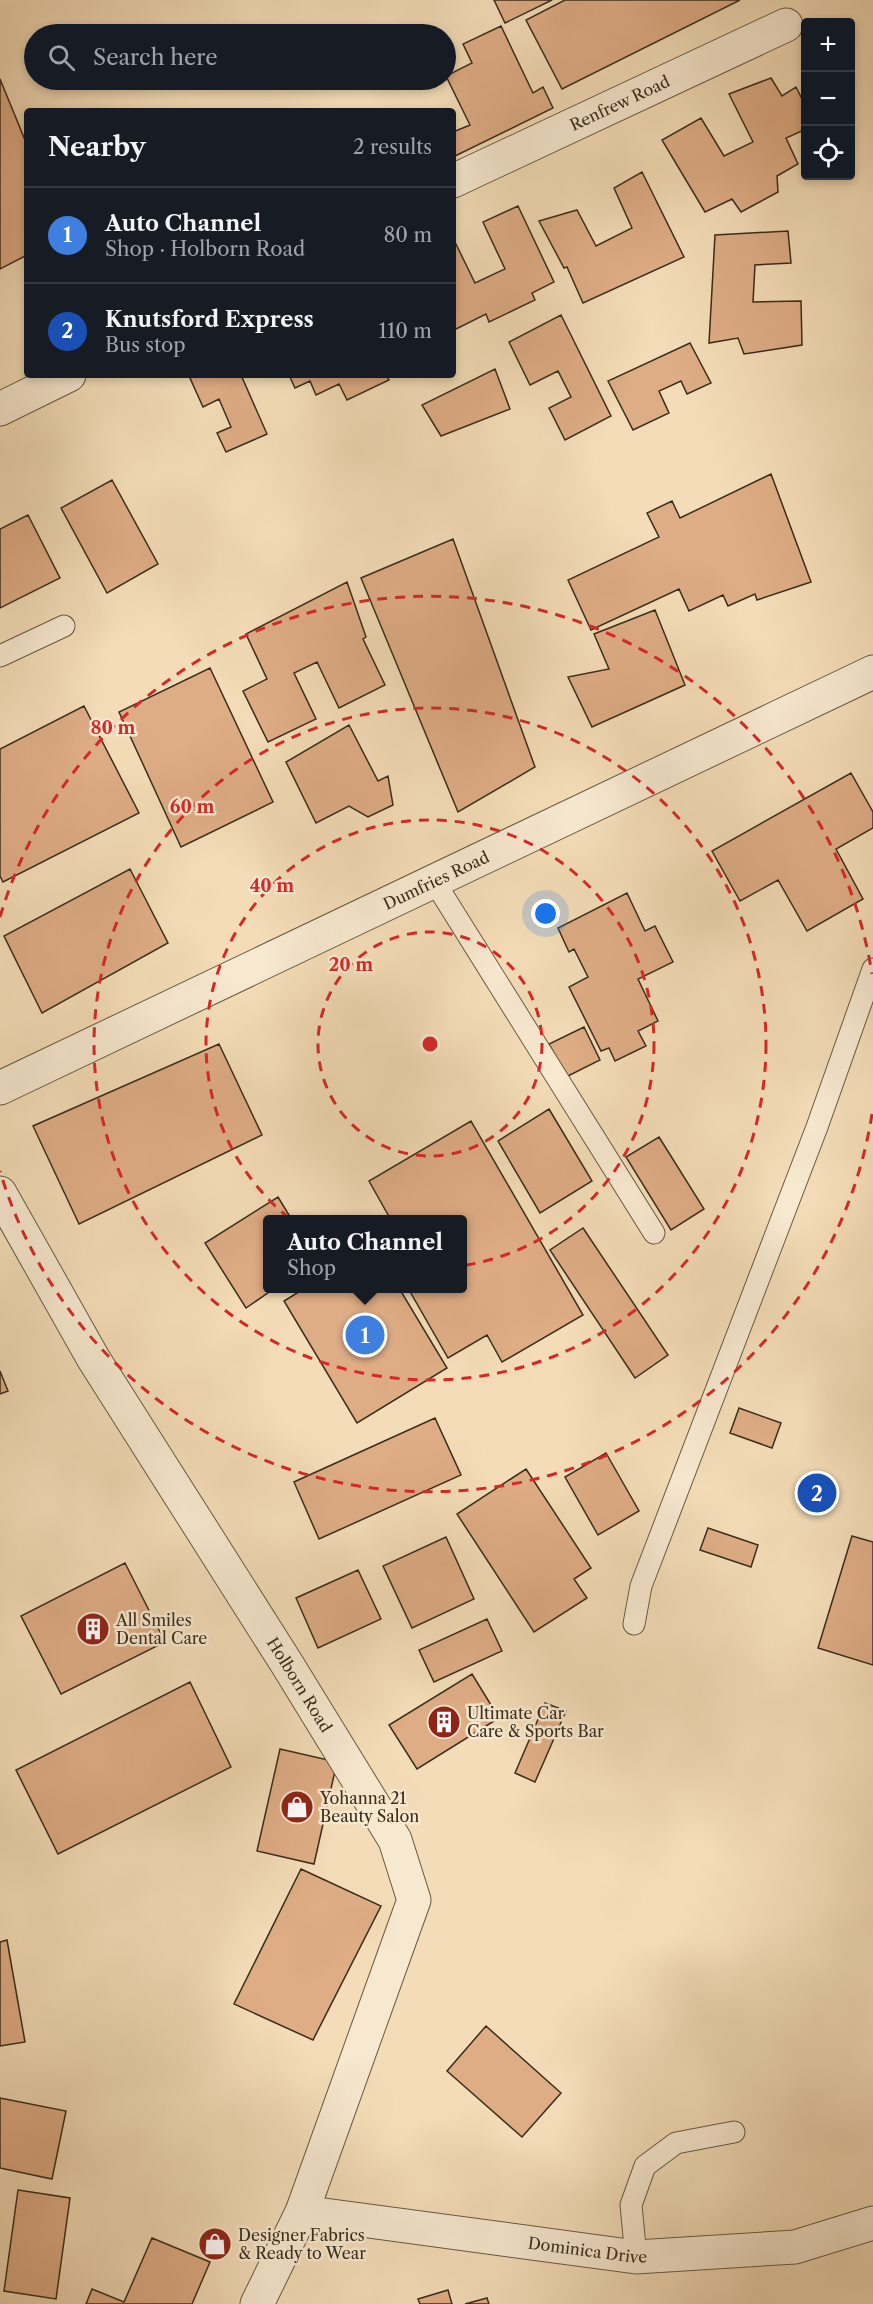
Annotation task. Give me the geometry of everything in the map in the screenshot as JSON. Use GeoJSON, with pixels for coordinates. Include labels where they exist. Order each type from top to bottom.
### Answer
{"type":"FeatureCollection","features":[{"type":"Feature","properties":{"kind":"street","name":"Renfrew Road"},"geometry":{"type":"LineString","coordinates":[[456,181],[786,25]]}},
{"type":"Feature","properties":{"kind":"street"},"geometry":{"type":"LineString","coordinates":[[0,409],[63,378]]}},
{"type":"Feature","properties":{"kind":"street","name":"Dumfries Road"},"geometry":{"type":"LineString","coordinates":[[0,1088],[873,672]]}},
{"type":"Feature","properties":{"kind":"street","name":"Holborn Road"},"geometry":{"type":"LineString","coordinates":[[0,1193],[93,1358],[287,1664],[395,1840],[414,1900],[302,2212],[257,2304]]}},
{"type":"Feature","properties":{"kind":"street","name":"Dominica Drive"},"geometry":{"type":"LineString","coordinates":[[302,2212],[636,2257],[795,2247],[873,2223]]}},
{"type":"Feature","properties":{"kind":"lane"},"geometry":{"type":"LineString","coordinates":[[0,656],[64,626]]}},
{"type":"Feature","properties":{"kind":"lane"},"geometry":{"type":"LineString","coordinates":[[434,881],[654,1233]]}},
{"type":"Feature","properties":{"kind":"lane"},"geometry":{"type":"LineString","coordinates":[[634,1624],[641,1586],[817,1127],[873,969]]}},
{"type":"Feature","properties":{"kind":"lane"},"geometry":{"type":"LineString","coordinates":[[636,2257],[631,2205],[645,2166],[676,2142],[734,2132]]}},
{"type":"Feature","properties":{"kind":"building"},"geometry":{"type":"Polygon","coordinates":[[[494,0],[552,0],[505,23],[494,0]]]}},
{"type":"Feature","properties":{"kind":"building"},"geometry":{"type":"Polygon","coordinates":[[[565,0],[740,0],[562,89],[526,20],[565,0]]]}},
{"type":"Feature","properties":{"kind":"building"},"geometry":{"type":"Polygon","coordinates":[[[501,26],[533,93],[543,87],[553,108],[456,156],[456,131],[470,125],[453,90],[456,90],[456,71],[472,63],[463,44],[501,26]]]}},
{"type":"Feature","properties":{"kind":"building"},"geometry":{"type":"Polygon","coordinates":[[[771,78],[782,96],[796,87],[801,97],[801,131],[786,138],[798,164],[777,176],[778,192],[741,212],[732,199],[705,212],[662,140],[701,118],[724,156],[753,142],[729,94],[771,78]]]}},
{"type":"Feature","properties":{"kind":"building"},"geometry":{"type":"Polygon","coordinates":[[[0,79],[24,138],[24,257],[0,269],[0,79]]]}},
{"type":"Feature","properties":{"kind":"building"},"geometry":{"type":"Polygon","coordinates":[[[642,172],[684,257],[583,303],[567,267],[564,268],[539,221],[577,210],[596,246],[632,228],[614,188],[642,172]]]}},
{"type":"Feature","properties":{"kind":"building"},"geometry":{"type":"Polygon","coordinates":[[[518,206],[554,282],[532,293],[535,300],[489,322],[486,314],[456,329],[456,244],[475,283],[505,269],[483,222],[518,206]]]}},
{"type":"Feature","properties":{"kind":"building"},"geometry":{"type":"Polygon","coordinates":[[[788,231],[791,263],[755,265],[753,302],[801,301],[802,345],[744,354],[738,338],[709,343],[715,235],[788,231]]]}},
{"type":"Feature","properties":{"kind":"building"},"geometry":{"type":"Polygon","coordinates":[[[561,315],[611,416],[565,440],[549,408],[571,397],[558,371],[530,385],[509,342],[561,315]]]}},
{"type":"Feature","properties":{"kind":"building"},"geometry":{"type":"Polygon","coordinates":[[[690,343],[711,383],[687,394],[681,381],[659,391],[669,413],[633,430],[608,381],[690,343]]]}},
{"type":"Feature","properties":{"kind":"building"},"geometry":{"type":"Polygon","coordinates":[[[495,369],[510,409],[441,436],[422,405],[495,369]]]}},
{"type":"Feature","properties":{"kind":"building"},"geometry":{"type":"Polygon","coordinates":[[[190,378],[242,378],[267,434],[226,452],[217,433],[231,427],[219,399],[203,407],[190,378]]]}},
{"type":"Feature","properties":{"kind":"building"},"geometry":{"type":"Polygon","coordinates":[[[290,378],[388,378],[389,380],[347,400],[339,384],[316,395],[310,381],[295,388],[290,378]]]}},
{"type":"Feature","properties":{"kind":"building"},"geometry":{"type":"Polygon","coordinates":[[[771,474],[811,582],[757,600],[755,594],[728,606],[723,595],[689,611],[679,589],[591,630],[568,580],[659,537],[647,513],[672,501],[680,518],[771,474]]]}},
{"type":"Feature","properties":{"kind":"building"},"geometry":{"type":"Polygon","coordinates":[[[112,480],[158,564],[107,593],[61,508],[112,480]]]}},
{"type":"Feature","properties":{"kind":"building"},"geometry":{"type":"Polygon","coordinates":[[[28,515],[60,578],[0,608],[0,529],[28,515]]]}},
{"type":"Feature","properties":{"kind":"building"},"geometry":{"type":"Polygon","coordinates":[[[453,539],[535,767],[458,812],[361,578],[453,539]]]}},
{"type":"Feature","properties":{"kind":"building"},"geometry":{"type":"Polygon","coordinates":[[[347,582],[366,637],[363,639],[385,685],[339,708],[317,662],[294,673],[316,719],[268,742],[243,691],[267,679],[246,634],[347,582]]]}},
{"type":"Feature","properties":{"kind":"building"},"geometry":{"type":"Polygon","coordinates":[[[655,610],[685,685],[592,727],[568,677],[609,669],[594,634],[655,610]]]}},
{"type":"Feature","properties":{"kind":"building"},"geometry":{"type":"Polygon","coordinates":[[[210,668],[273,802],[181,847],[119,712],[210,668]]]}},
{"type":"Feature","properties":{"kind":"building"},"geometry":{"type":"Polygon","coordinates":[[[84,706],[139,813],[3,882],[0,876],[0,749],[84,706]]]}},
{"type":"Feature","properties":{"kind":"building"},"geometry":{"type":"Polygon","coordinates":[[[349,725],[378,781],[388,776],[393,805],[368,817],[349,806],[316,823],[286,762],[349,725]]]}},
{"type":"Feature","properties":{"kind":"building"},"geometry":{"type":"Polygon","coordinates":[[[851,773],[873,812],[873,828],[836,849],[863,899],[807,931],[778,880],[740,901],[712,851],[851,773]]]}},
{"type":"Feature","properties":{"kind":"building"},"geometry":{"type":"Polygon","coordinates":[[[130,869],[168,943],[42,1013],[4,936],[130,869]]]}},
{"type":"Feature","properties":{"kind":"building"},"geometry":{"type":"Polygon","coordinates":[[[627,893],[645,931],[655,926],[673,962],[638,979],[658,1021],[638,1031],[646,1046],[615,1061],[609,1048],[601,1051],[569,987],[588,977],[574,949],[569,952],[558,928],[627,893]]]}},
{"type":"Feature","properties":{"kind":"building"},"geometry":{"type":"Polygon","coordinates":[[[584,1027],[600,1060],[566,1077],[549,1044],[584,1027]]]}},
{"type":"Feature","properties":{"kind":"building"},"geometry":{"type":"Polygon","coordinates":[[[219,1044],[262,1135],[79,1224],[33,1126],[219,1044]]]}},
{"type":"Feature","properties":{"kind":"building"},"geometry":{"type":"Polygon","coordinates":[[[549,1109],[592,1181],[540,1213],[498,1141],[549,1109]]]}},
{"type":"Feature","properties":{"kind":"building"},"geometry":{"type":"Polygon","coordinates":[[[471,1121],[583,1315],[502,1362],[487,1335],[448,1358],[411,1293],[467,1293],[467,1215],[388,1215],[369,1181],[471,1121]]]}},
{"type":"Feature","properties":{"kind":"building"},"geometry":{"type":"Polygon","coordinates":[[[659,1137],[704,1209],[671,1230],[626,1157],[659,1137]]]}},
{"type":"Feature","properties":{"kind":"building"},"geometry":{"type":"Polygon","coordinates":[[[278,1197],[289,1215],[263,1215],[263,1293],[268,1293],[246,1308],[205,1243],[278,1197]]]}},
{"type":"Feature","properties":{"kind":"building"},"geometry":{"type":"Polygon","coordinates":[[[583,1228],[668,1355],[635,1378],[550,1250],[583,1228]]]}},
{"type":"Feature","properties":{"kind":"building"},"geometry":{"type":"Polygon","coordinates":[[[297,1293],[402,1293],[447,1368],[357,1423],[284,1301],[297,1293]]]}},
{"type":"Feature","properties":{"kind":"building"},"geometry":{"type":"Polygon","coordinates":[[[0,1371],[8,1391],[0,1394],[0,1371]]]}},
{"type":"Feature","properties":{"kind":"building"},"geometry":{"type":"Polygon","coordinates":[[[739,1408],[781,1423],[772,1448],[730,1433],[739,1408]]]}},
{"type":"Feature","properties":{"kind":"building"},"geometry":{"type":"Polygon","coordinates":[[[435,1418],[461,1475],[319,1539],[294,1482],[435,1418]]]}},
{"type":"Feature","properties":{"kind":"building"},"geometry":{"type":"Polygon","coordinates":[[[606,1453],[639,1511],[598,1535],[565,1477],[606,1453]]]}},
{"type":"Feature","properties":{"kind":"building"},"geometry":{"type":"Polygon","coordinates":[[[526,1469],[591,1568],[574,1579],[587,1598],[534,1632],[457,1514],[526,1469]]]}},
{"type":"Feature","properties":{"kind":"building"},"geometry":{"type":"Polygon","coordinates":[[[708,1528],[758,1545],[751,1567],[700,1550],[708,1528]]]}},
{"type":"Feature","properties":{"kind":"building"},"geometry":{"type":"Polygon","coordinates":[[[852,1536],[873,1542],[873,1665],[818,1648],[852,1536]]]}},
{"type":"Feature","properties":{"kind":"building"},"geometry":{"type":"Polygon","coordinates":[[[446,1537],[474,1599],[412,1628],[383,1566],[446,1537]]]}},
{"type":"Feature","properties":{"kind":"building","name":"All Smiles Dental Care"},"geometry":{"type":"Polygon","coordinates":[[[125,1563],[165,1642],[61,1694],[21,1616],[125,1563]]]}},
{"type":"Feature","properties":{"kind":"building"},"geometry":{"type":"Polygon","coordinates":[[[358,1570],[381,1619],[318,1648],[296,1598],[358,1570]]]}},
{"type":"Feature","properties":{"kind":"building"},"geometry":{"type":"Polygon","coordinates":[[[487,1619],[502,1651],[434,1682],[419,1650],[487,1619]]]}},
{"type":"Feature","properties":{"kind":"building","name":"Ultimate Car Care & Sports Bar"},"geometry":{"type":"Polygon","coordinates":[[[472,1674],[499,1718],[417,1769],[389,1725],[472,1674]]]}},
{"type":"Feature","properties":{"kind":"building"},"geometry":{"type":"Polygon","coordinates":[[[190,1682],[231,1767],[58,1854],[16,1770],[190,1682]]]}},
{"type":"Feature","properties":{"kind":"building"},"geometry":{"type":"Polygon","coordinates":[[[545,1703],[566,1711],[535,1782],[515,1773],[545,1703]]]}},
{"type":"Feature","properties":{"kind":"building","name":"Yohanna 21 Beauty Salon"},"geometry":{"type":"Polygon","coordinates":[[[280,1749],[337,1762],[314,1864],[257,1851],[280,1749]]]}},
{"type":"Feature","properties":{"kind":"building"},"geometry":{"type":"Polygon","coordinates":[[[301,1869],[381,1906],[313,2040],[234,2004],[301,1869]]]}},
{"type":"Feature","properties":{"kind":"building"},"geometry":{"type":"Polygon","coordinates":[[[7,1940],[25,2042],[0,2046],[0,1942],[7,1940]]]}},
{"type":"Feature","properties":{"kind":"building"},"geometry":{"type":"Polygon","coordinates":[[[486,2026],[561,2093],[522,2137],[447,2071],[486,2026]]]}},
{"type":"Feature","properties":{"kind":"building"},"geometry":{"type":"Polygon","coordinates":[[[0,2098],[66,2111],[52,2179],[0,2168],[0,2098]]]}},
{"type":"Feature","properties":{"kind":"building"},"geometry":{"type":"Polygon","coordinates":[[[18,2190],[70,2198],[56,2299],[4,2291],[18,2190]]]}},
{"type":"Feature","properties":{"kind":"building"},"geometry":{"type":"Polygon","coordinates":[[[152,2238],[210,2262],[192,2304],[86,2304],[92,2289],[124,2302],[152,2238]]]}},
{"type":"Feature","properties":{"kind":"building"},"geometry":{"type":"Polygon","coordinates":[[[448,2290],[452,2304],[420,2304],[418,2299],[448,2290]]]}},
{"type":"Feature","properties":{"kind":"building"},"geometry":{"type":"Polygon","coordinates":[[[487,2298],[489,2304],[465,2304],[487,2298]]]}},
{"type":"Feature","properties":{"kind":"place","name":"Auto Channel"},"geometry":{"type":"Point","coordinates":[365,1335]}},
{"type":"Feature","properties":{"kind":"place","name":"Knutsford Express"},"geometry":{"type":"Point","coordinates":[817,1493]}},
{"type":"Feature","properties":{"kind":"place","name":"All Smiles Dental Care"},"geometry":{"type":"Point","coordinates":[93,1629]}},
{"type":"Feature","properties":{"kind":"place","name":"Ultimate Car Care & Sports Bar"},"geometry":{"type":"Point","coordinates":[444,1722]}},
{"type":"Feature","properties":{"kind":"place","name":"Yohanna 21 Beauty Salon"},"geometry":{"type":"Point","coordinates":[297,1807]}},
{"type":"Feature","properties":{"kind":"place","name":"Designer Fabrics & Ready to Wear"},"geometry":{"type":"Point","coordinates":[215,2244]}}]}
